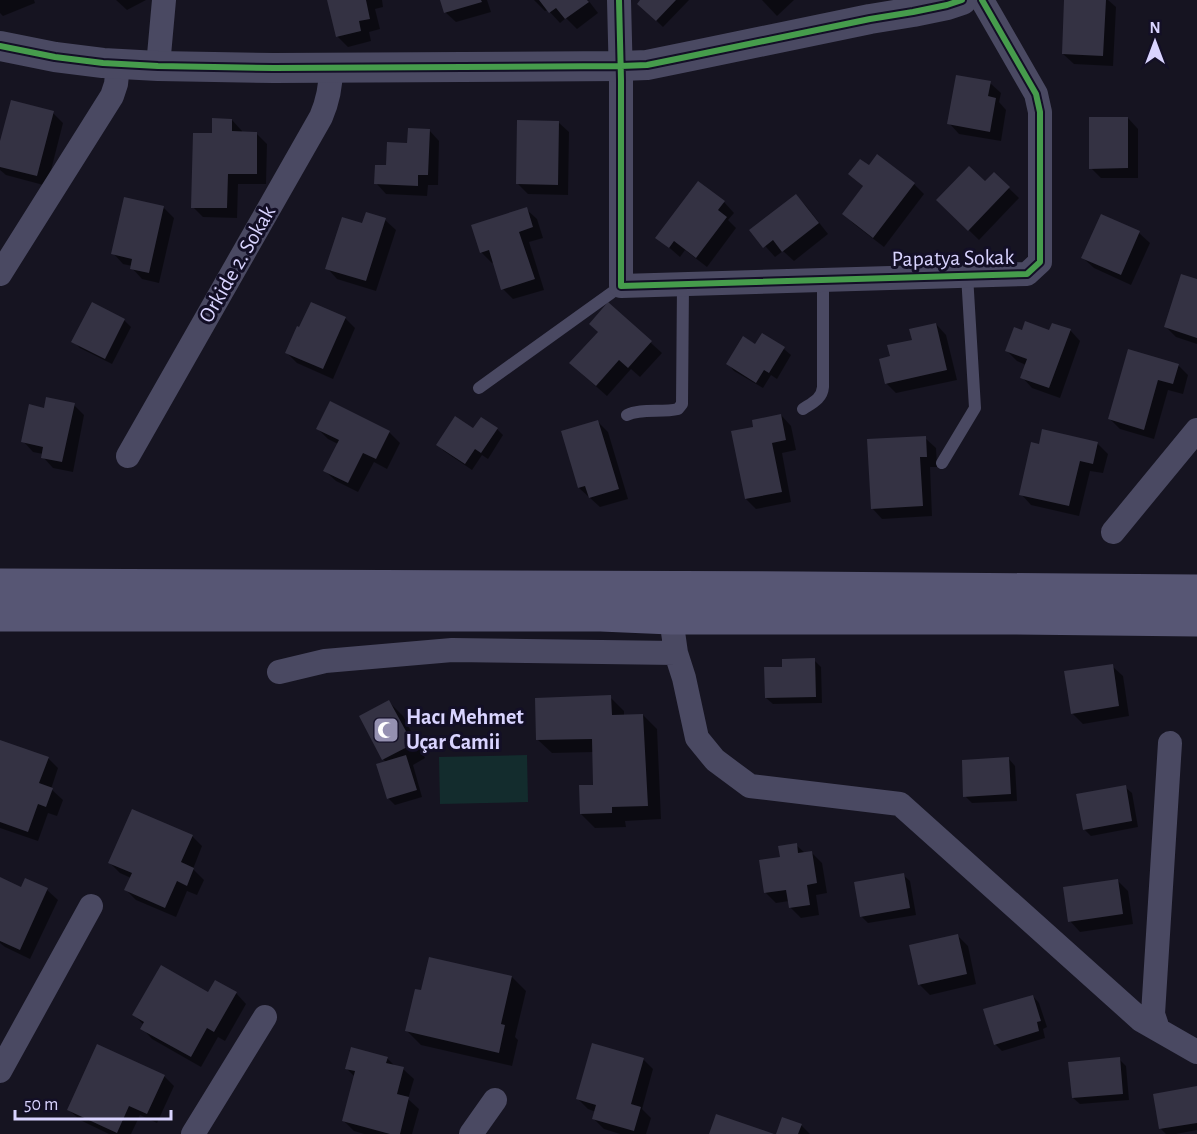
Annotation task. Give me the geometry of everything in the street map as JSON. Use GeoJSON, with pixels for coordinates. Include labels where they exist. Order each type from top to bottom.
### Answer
{"type":"FeatureCollection","features":[{"type":"Feature","properties":{"kind":"main road"},"geometry":{"type":"LineString","coordinates":[[0,585],[1197,591]]}},
{"type":"Feature","properties":{"kind":"main road"},"geometry":{"type":"LineString","coordinates":[[0,615],[601,615],[671,618],[1197,620]]}},
{"type":"Feature","properties":{"kind":"street"},"geometry":{"type":"LineString","coordinates":[[158,66],[164,0]]}},
{"type":"Feature","properties":{"kind":"street"},"geometry":{"type":"LineString","coordinates":[[619,0],[621,286]]}},
{"type":"Feature","properties":{"kind":"street"},"geometry":{"type":"LineString","coordinates":[[0,46],[55,57],[118,65],[331,67],[647,65],[913,12],[962,0]]}},
{"type":"Feature","properties":{"kind":"street","name":"Papatya Sokak"},"geometry":{"type":"LineString","coordinates":[[621,286],[1027,274],[1040,262],[1040,112],[1036,94],[982,0]]}},
{"type":"Feature","properties":{"kind":"street"},"geometry":{"type":"LineString","coordinates":[[0,274],[112,96],[118,65]]}},
{"type":"Feature","properties":{"kind":"street","name":"Orkide 2. Sokak"},"geometry":{"type":"LineString","coordinates":[[128,456],[321,117],[331,85],[331,67]]}},
{"type":"Feature","properties":{"kind":"street"},"geometry":{"type":"LineString","coordinates":[[1113,532],[1197,430]]}},
{"type":"Feature","properties":{"kind":"street"},"geometry":{"type":"LineString","coordinates":[[671,618],[676,653],[698,738],[715,760],[750,786],[900,804],[1141,1020],[1197,1052]]}},
{"type":"Feature","properties":{"kind":"street"},"geometry":{"type":"LineString","coordinates":[[279,672],[325,661],[452,650],[676,653]]}},
{"type":"Feature","properties":{"kind":"street"},"geometry":{"type":"LineString","coordinates":[[1158,1029],[1153,1014],[1170,743]]}},
{"type":"Feature","properties":{"kind":"street"},"geometry":{"type":"LineString","coordinates":[[0,1071],[91,906]]}},
{"type":"Feature","properties":{"kind":"street"},"geometry":{"type":"LineString","coordinates":[[193,1134],[265,1017]]}},
{"type":"Feature","properties":{"kind":"street"},"geometry":{"type":"LineString","coordinates":[[471,1134],[495,1100]]}},
{"type":"Feature","properties":{"kind":"lane"},"geometry":{"type":"LineString","coordinates":[[942,463],[975,408],[967,275]]}},
{"type":"Feature","properties":{"kind":"lane"},"geometry":{"type":"LineString","coordinates":[[803,409],[819,398],[824,387],[824,279]]}},
{"type":"Feature","properties":{"kind":"lane"},"geometry":{"type":"LineString","coordinates":[[627,415],[633,412],[671,411],[678,409],[682,404],[683,284]]}},
{"type":"Feature","properties":{"kind":"lane"},"geometry":{"type":"LineString","coordinates":[[479,388],[621,286]]}},
{"type":"Feature","properties":{"kind":"green space"},"geometry":{"type":"Polygon","coordinates":[[[527,755],[528,802],[440,804],[439,757],[527,755]]]}},
{"type":"Feature","properties":{"kind":"building"},"geometry":{"type":"Polygon","coordinates":[[[327,0],[366,0],[370,19],[359,21],[361,31],[336,37],[327,0]]]}},
{"type":"Feature","properties":{"kind":"building"},"geometry":{"type":"Polygon","coordinates":[[[440,0],[481,0],[482,2],[444,13],[440,0]]]}},
{"type":"Feature","properties":{"kind":"building"},"geometry":{"type":"Polygon","coordinates":[[[539,0],[587,0],[589,2],[565,19],[556,8],[549,13],[539,0]]]}},
{"type":"Feature","properties":{"kind":"building"},"geometry":{"type":"Polygon","coordinates":[[[640,0],[676,0],[656,21],[637,4],[640,0]]]}},
{"type":"Feature","properties":{"kind":"building"},"geometry":{"type":"Polygon","coordinates":[[[1064,0],[1106,0],[1103,56],[1062,54],[1064,0]]]}},
{"type":"Feature","properties":{"kind":"building"},"geometry":{"type":"Polygon","coordinates":[[[956,75],[991,81],[988,96],[996,98],[990,132],[947,124],[956,75]]]}},
{"type":"Feature","properties":{"kind":"building"},"geometry":{"type":"Polygon","coordinates":[[[11,100],[54,111],[37,176],[0,167],[0,141],[11,100]]]}},
{"type":"Feature","properties":{"kind":"building"},"geometry":{"type":"Polygon","coordinates":[[[1089,117],[1128,117],[1128,168],[1089,169],[1089,117]]]}},
{"type":"Feature","properties":{"kind":"building"},"geometry":{"type":"Polygon","coordinates":[[[212,118],[232,119],[232,131],[257,132],[257,174],[228,174],[227,208],[191,208],[193,133],[212,133],[212,118]]]}},
{"type":"Feature","properties":{"kind":"building"},"geometry":{"type":"Polygon","coordinates":[[[517,120],[559,121],[558,185],[516,184],[517,120]]]}},
{"type":"Feature","properties":{"kind":"building"},"geometry":{"type":"Polygon","coordinates":[[[408,128],[430,129],[428,175],[418,175],[418,186],[374,184],[375,165],[386,165],[387,142],[407,143],[408,128]]]}},
{"type":"Feature","properties":{"kind":"building"},"geometry":{"type":"Polygon","coordinates":[[[877,154],[915,183],[873,238],[842,214],[863,186],[848,174],[860,159],[869,165],[877,154]]]}},
{"type":"Feature","properties":{"kind":"building"},"geometry":{"type":"Polygon","coordinates":[[[969,166],[985,181],[994,172],[1010,187],[968,231],[936,200],[969,166]]]}},
{"type":"Feature","properties":{"kind":"building"},"geometry":{"type":"Polygon","coordinates":[[[698,181],[725,201],[718,210],[727,217],[696,258],[674,241],[669,248],[655,238],[698,181]]]}},
{"type":"Feature","properties":{"kind":"building"},"geometry":{"type":"Polygon","coordinates":[[[796,194],[819,223],[782,252],[773,240],[763,248],[749,230],[796,194]]]}},
{"type":"Feature","properties":{"kind":"building"},"geometry":{"type":"Polygon","coordinates":[[[124,197],[164,206],[149,273],[130,269],[132,259],[111,254],[124,197]]]}},
{"type":"Feature","properties":{"kind":"building"},"geometry":{"type":"Polygon","coordinates":[[[527,207],[533,227],[519,232],[535,279],[501,290],[489,250],[480,253],[471,225],[527,207]]]}},
{"type":"Feature","properties":{"kind":"building"},"geometry":{"type":"Polygon","coordinates":[[[366,212],[386,218],[366,281],[325,269],[342,217],[362,223],[366,212]]]}},
{"type":"Feature","properties":{"kind":"building"},"geometry":{"type":"Polygon","coordinates":[[[1101,214],[1140,231],[1121,275],[1081,258],[1101,214]]]}},
{"type":"Feature","properties":{"kind":"building"},"geometry":{"type":"Polygon","coordinates":[[[1181,274],[1197,279],[1197,338],[1164,327],[1181,274]]]}},
{"type":"Feature","properties":{"kind":"building"},"geometry":{"type":"Polygon","coordinates":[[[92,302],[125,319],[105,359],[71,342],[92,302]]]}},
{"type":"Feature","properties":{"kind":"building"},"geometry":{"type":"Polygon","coordinates":[[[311,302],[346,317],[323,369],[285,353],[311,302]]]}},
{"type":"Feature","properties":{"kind":"building"},"geometry":{"type":"Polygon","coordinates":[[[608,302],[652,341],[628,368],[619,360],[596,386],[569,363],[598,332],[589,324],[608,302]]]}},
{"type":"Feature","properties":{"kind":"building"},"geometry":{"type":"Polygon","coordinates":[[[1025,321],[1049,330],[1052,323],[1071,329],[1049,388],[1020,378],[1027,359],[1005,351],[1014,327],[1022,330],[1025,321]]]}},
{"type":"Feature","properties":{"kind":"building"},"geometry":{"type":"Polygon","coordinates":[[[936,323],[947,370],[885,384],[879,359],[890,356],[887,345],[912,340],[909,329],[936,323]]]}},
{"type":"Feature","properties":{"kind":"building"},"geometry":{"type":"Polygon","coordinates":[[[762,333],[785,347],[769,373],[764,370],[756,383],[726,364],[743,336],[755,344],[762,333]]]}},
{"type":"Feature","properties":{"kind":"building"},"geometry":{"type":"Polygon","coordinates":[[[1128,349],[1179,364],[1173,384],[1158,380],[1144,430],[1108,419],[1128,349]]]}},
{"type":"Feature","properties":{"kind":"building"},"geometry":{"type":"Polygon","coordinates":[[[46,397],[75,403],[62,462],[41,458],[43,447],[21,442],[29,404],[44,408],[46,397]]]}},
{"type":"Feature","properties":{"kind":"building"},"geometry":{"type":"Polygon","coordinates":[[[330,401],[390,431],[376,459],[363,453],[348,483],[323,471],[339,440],[316,429],[330,401]]]}},
{"type":"Feature","properties":{"kind":"building"},"geometry":{"type":"Polygon","coordinates":[[[781,414],[786,440],[772,443],[782,492],[745,499],[731,431],[753,427],[752,420],[781,414]]]}},
{"type":"Feature","properties":{"kind":"building"},"geometry":{"type":"Polygon","coordinates":[[[455,416],[473,428],[481,417],[498,428],[481,453],[475,449],[465,464],[436,445],[455,416]]]}},
{"type":"Feature","properties":{"kind":"building"},"geometry":{"type":"Polygon","coordinates":[[[598,420],[619,489],[589,498],[585,486],[578,488],[561,431],[598,420]]]}},
{"type":"Feature","properties":{"kind":"building"},"geometry":{"type":"Polygon","coordinates":[[[1042,429],[1098,442],[1093,464],[1080,461],[1069,506],[1019,495],[1031,442],[1039,444],[1042,429]]]}},
{"type":"Feature","properties":{"kind":"building"},"geometry":{"type":"Polygon","coordinates":[[[926,436],[927,457],[920,457],[923,506],[871,509],[867,439],[926,436]]]}},
{"type":"Feature","properties":{"kind":"building"},"geometry":{"type":"Polygon","coordinates":[[[815,658],[816,697],[765,698],[764,667],[782,667],[782,659],[815,658]]]}},
{"type":"Feature","properties":{"kind":"building"},"geometry":{"type":"Polygon","coordinates":[[[1113,664],[1119,706],[1071,714],[1064,671],[1113,664]]]}},
{"type":"Feature","properties":{"kind":"building"},"geometry":{"type":"Polygon","coordinates":[[[611,695],[612,715],[643,714],[648,806],[612,807],[612,813],[580,814],[579,785],[593,785],[592,739],[536,740],[535,698],[611,695]]]}},
{"type":"Feature","properties":{"kind":"building","name":"Hacı Mehmet Uçar Camii"},"geometry":{"type":"Polygon","coordinates":[[[389,700],[413,744],[382,760],[359,716],[389,700]]]}},
{"type":"Feature","properties":{"kind":"building"},"geometry":{"type":"Polygon","coordinates":[[[0,740],[49,757],[39,783],[53,788],[46,807],[38,804],[28,832],[0,822],[0,740]]]}},
{"type":"Feature","properties":{"kind":"building"},"geometry":{"type":"Polygon","coordinates":[[[406,755],[417,790],[387,799],[376,764],[406,755]]]}},
{"type":"Feature","properties":{"kind":"building"},"geometry":{"type":"Polygon","coordinates":[[[1009,757],[1011,794],[963,797],[962,760],[1009,757]]]}},
{"type":"Feature","properties":{"kind":"building"},"geometry":{"type":"Polygon","coordinates":[[[1126,785],[1132,821],[1083,830],[1076,794],[1126,785]]]}},
{"type":"Feature","properties":{"kind":"building"},"geometry":{"type":"Polygon","coordinates":[[[132,809],[193,835],[181,862],[194,868],[187,886],[177,881],[165,908],[124,890],[132,873],[108,863],[132,809]]]}},
{"type":"Feature","properties":{"kind":"building"},"geometry":{"type":"Polygon","coordinates":[[[797,843],[798,853],[812,851],[817,883],[807,885],[810,905],[789,908],[786,890],[764,893],[759,860],[780,857],[778,846],[797,843]]]}},
{"type":"Feature","properties":{"kind":"building"},"geometry":{"type":"Polygon","coordinates":[[[904,873],[910,908],[860,917],[854,882],[904,873]]]}},
{"type":"Feature","properties":{"kind":"building"},"geometry":{"type":"Polygon","coordinates":[[[0,877],[21,887],[25,878],[48,888],[20,950],[0,941],[0,877]]]}},
{"type":"Feature","properties":{"kind":"building"},"geometry":{"type":"Polygon","coordinates":[[[1118,879],[1123,914],[1068,922],[1063,887],[1118,879]]]}},
{"type":"Feature","properties":{"kind":"building"},"geometry":{"type":"Polygon","coordinates":[[[958,934],[967,974],[918,985],[909,945],[958,934]]]}},
{"type":"Feature","properties":{"kind":"building"},"geometry":{"type":"Polygon","coordinates":[[[429,957],[512,976],[501,1024],[505,1025],[499,1053],[405,1031],[415,989],[421,990],[429,957]]]}},
{"type":"Feature","properties":{"kind":"building"},"geometry":{"type":"Polygon","coordinates":[[[161,965],[208,992],[215,980],[237,992],[214,1032],[207,1028],[191,1057],[140,1029],[144,1022],[132,1015],[161,965]]]}},
{"type":"Feature","properties":{"kind":"building"},"geometry":{"type":"Polygon","coordinates":[[[1033,995],[1041,1021],[1037,1022],[1039,1031],[994,1045],[983,1009],[1033,995]]]}},
{"type":"Feature","properties":{"kind":"building"},"geometry":{"type":"Polygon","coordinates":[[[592,1043],[644,1058],[631,1104],[641,1107],[634,1131],[592,1119],[596,1105],[576,1099],[592,1043]]]}},
{"type":"Feature","properties":{"kind":"building"},"geometry":{"type":"Polygon","coordinates":[[[97,1044],[165,1075],[147,1114],[129,1106],[117,1133],[67,1110],[97,1044]]]}},
{"type":"Feature","properties":{"kind":"building"},"geometry":{"type":"Polygon","coordinates":[[[351,1047],[388,1057],[386,1063],[404,1067],[397,1094],[409,1097],[400,1134],[390,1134],[342,1121],[355,1071],[345,1069],[351,1047]]]}},
{"type":"Feature","properties":{"kind":"building"},"geometry":{"type":"Polygon","coordinates":[[[1120,1057],[1123,1094],[1072,1098],[1068,1062],[1120,1057]]]}},
{"type":"Feature","properties":{"kind":"building"},"geometry":{"type":"Polygon","coordinates":[[[1197,1086],[1197,1123],[1159,1129],[1153,1094],[1197,1086]]]}},
{"type":"Feature","properties":{"kind":"building"},"geometry":{"type":"Polygon","coordinates":[[[716,1114],[774,1134],[709,1134],[716,1114]]]}},
{"type":"Feature","properties":{"kind":"building"},"geometry":{"type":"Polygon","coordinates":[[[782,1117],[802,1124],[798,1134],[776,1134],[782,1117]]]}},
{"type":"Feature","properties":{"kind":"cycle path"},"geometry":{"type":"LineString","coordinates":[[619,0],[621,286],[1027,274],[1040,262],[1040,112],[1036,94],[982,0]]}},
{"type":"Feature","properties":{"kind":"cycle path"},"geometry":{"type":"LineString","coordinates":[[0,46],[55,57],[158,66],[274,68],[647,65],[947,5],[962,0]]}},
{"type":"Feature","properties":{"kind":"place","name":"Hacı Mehmet Uçar Camii"},"geometry":{"type":"Point","coordinates":[386,730]}}]}
